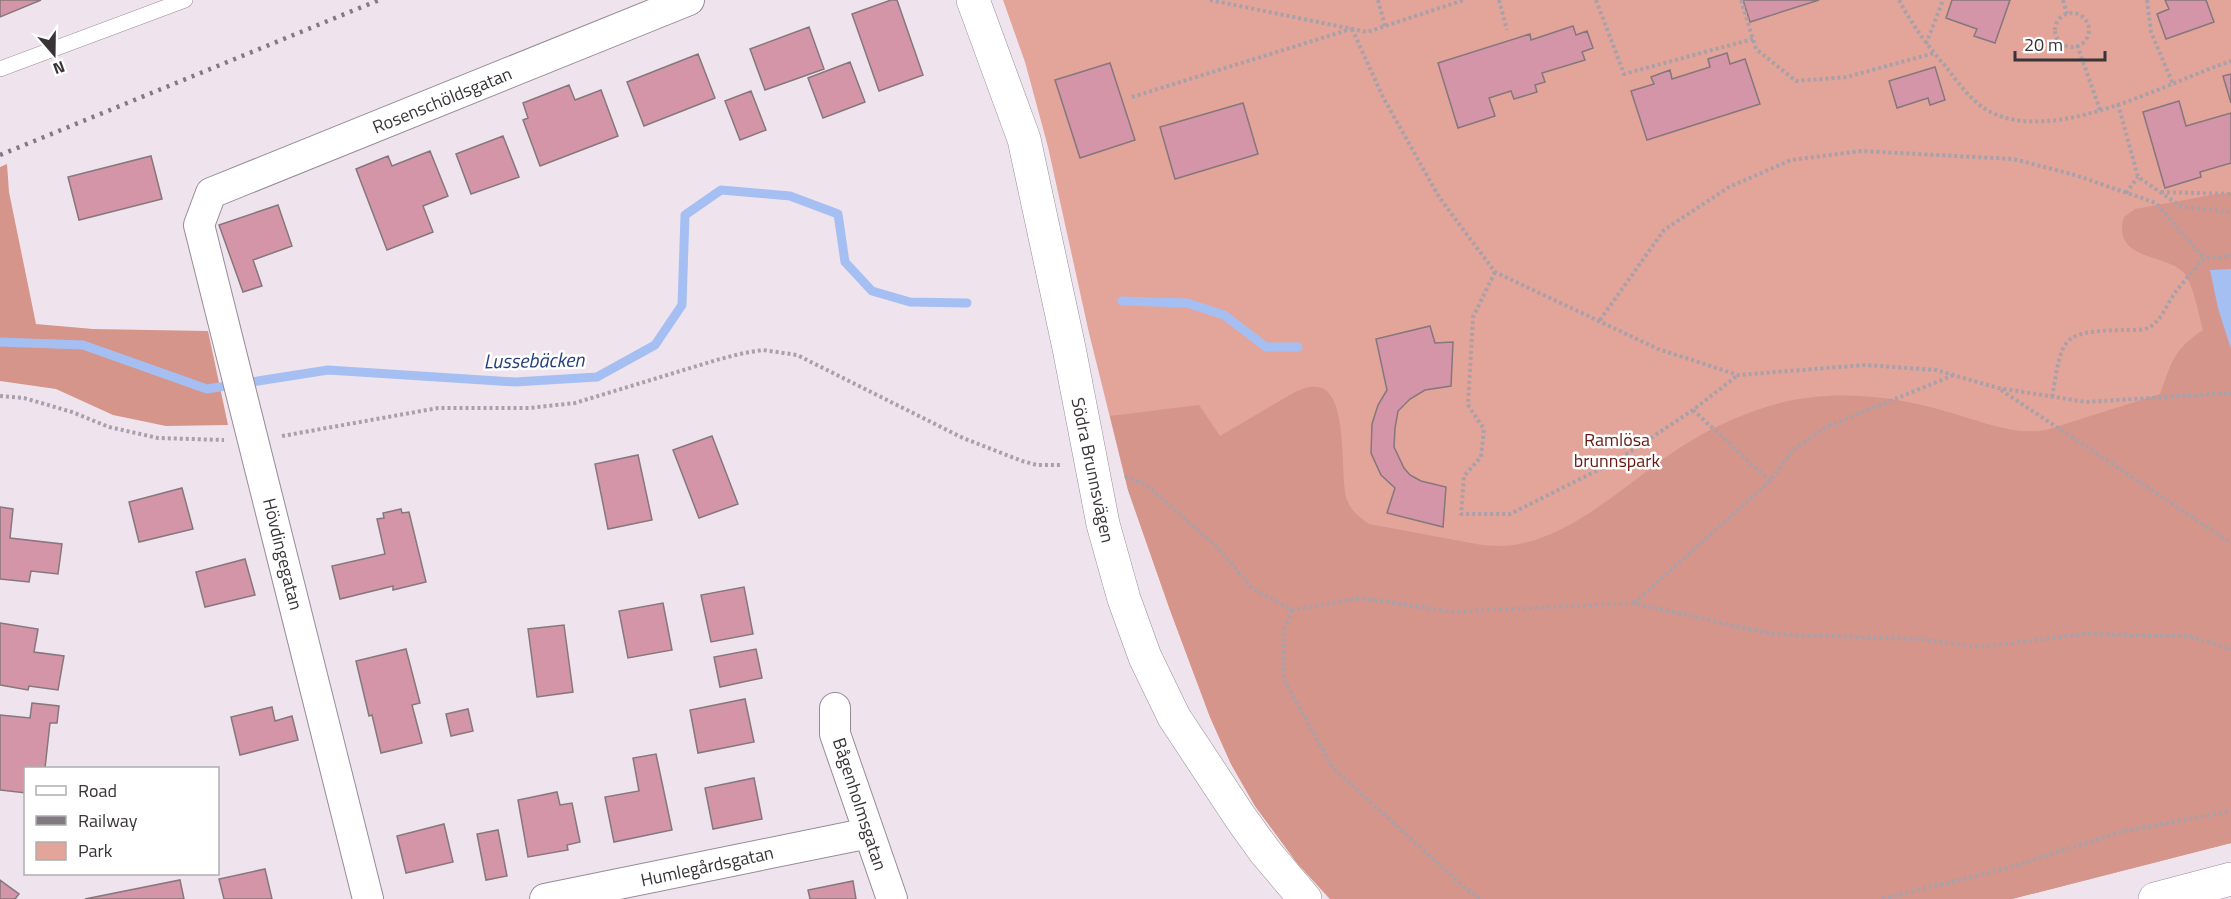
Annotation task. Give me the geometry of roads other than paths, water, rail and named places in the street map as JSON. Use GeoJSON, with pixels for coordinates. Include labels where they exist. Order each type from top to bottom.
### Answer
{"type":"FeatureCollection","features":[{"type":"Feature","properties":{"kind":"street","name":"Rosenschöldsgatan"},"geometry":{"type":"LineString","coordinates":[[204,209],[211,193],[689,0]]}},
{"type":"Feature","properties":{"kind":"street","name":"Södra Brunnsvägen"},"geometry":{"type":"LineString","coordinates":[[973,0],[1024,139],[1069,348],[1103,525],[1142,647],[1174,717],[1240,817],[1266,853],[1305,899]]}},
{"type":"Feature","properties":{"kind":"street","name":"Hövdingegatan"},"geometry":{"type":"LineString","coordinates":[[204,209],[199,225],[368,899]]}},
{"type":"Feature","properties":{"kind":"street","name":"Bågenholmsgatan"},"geometry":{"type":"LineString","coordinates":[[835,708],[836,734],[892,899]]}},
{"type":"Feature","properties":{"kind":"street","name":"Humlegårdsgatan"},"geometry":{"type":"LineString","coordinates":[[545,899],[869,833]]}},
{"type":"Feature","properties":{"kind":"street"},"geometry":{"type":"LineString","coordinates":[[2155,899],[2231,879]]}},
{"type":"Feature","properties":{"kind":"lane"},"geometry":{"type":"LineString","coordinates":[[0,69],[185,0]]}},
{"type":"Feature","properties":{"kind":"water"},"geometry":{"type":"Polygon","coordinates":[[[2231,269],[2231,349],[2218,308],[2210,270],[2231,269]]]}},
{"type":"Feature","properties":{"kind":"waterway","name":"Lussebäcken"},"geometry":{"type":"LineString","coordinates":[[0,342],[83,345],[207,389],[328,370],[515,382],[597,377],[655,345],[682,305],[685,215],[721,190],[790,196],[838,214],[845,262],[872,291],[910,302],[967,303]]}},
{"type":"Feature","properties":{"kind":"waterway","name":"Lussebäcken"},"geometry":{"type":"LineString","coordinates":[[1122,301],[1187,303],[1224,315],[1266,347],[1298,347]]}},
{"type":"Feature","properties":{"kind":"railway"},"geometry":{"type":"LineString","coordinates":[[0,155],[379,0]]}},
{"type":"Feature","properties":{"kind":"park label","name":"Ramlösa brunnspark"},"geometry":{"type":"Point","coordinates":[1617,449]}}]}
